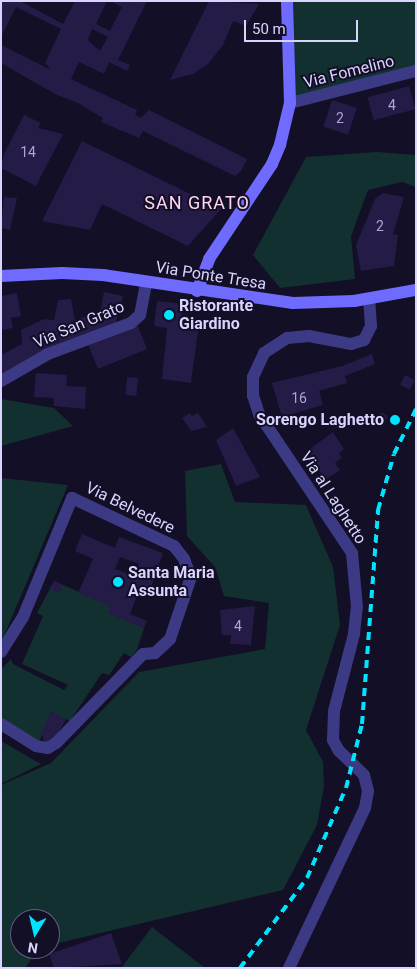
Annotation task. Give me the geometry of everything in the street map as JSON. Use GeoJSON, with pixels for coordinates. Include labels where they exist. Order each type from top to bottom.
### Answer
{"type":"FeatureCollection","features":[{"type":"Feature","properties":{"kind":"main road"},"geometry":{"type":"LineString","coordinates":[[197,291],[209,259],[272,164],[290,103],[286,1]]}},
{"type":"Feature","properties":{"kind":"main road","name":"Via Ponte Tresa"},"geometry":{"type":"LineString","coordinates":[[1,276],[62,272],[146,282],[293,304],[369,300],[416,290]]}},
{"type":"Feature","properties":{"kind":"street","name":"Via Fomelino"},"geometry":{"type":"LineString","coordinates":[[290,103],[416,71]]}},
{"type":"Feature","properties":{"kind":"street","name":"Via San Grato"},"geometry":{"type":"LineString","coordinates":[[1,381],[48,354],[131,323],[140,315],[146,282]]}},
{"type":"Feature","properties":{"kind":"street","name":"Via al Laghetto"},"geometry":{"type":"LineString","coordinates":[[288,968],[365,808],[368,790],[364,775],[339,751],[333,740],[334,710],[354,634],[357,607],[352,552],[260,414],[253,396],[253,377],[264,353],[287,338],[309,336],[351,344],[364,340],[372,326],[369,300]]}},
{"type":"Feature","properties":{"kind":"street","name":"Via Belvedere"},"geometry":{"type":"LineString","coordinates":[[1,652],[23,617],[72,498],[174,546],[184,559],[191,577],[170,639],[155,653],[143,654],[56,743],[48,748],[36,746],[1,724]]}},
{"type":"Feature","properties":{"kind":"green space"},"geometry":{"type":"Polygon","coordinates":[[[287,1],[416,1],[416,71],[290,103],[287,1]]]}},
{"type":"Feature","properties":{"kind":"green space"},"geometry":{"type":"Polygon","coordinates":[[[377,152],[416,155],[416,187],[402,182],[368,190],[351,236],[355,279],[280,288],[253,255],[306,157],[377,152]]]}},
{"type":"Feature","properties":{"kind":"green space"},"geometry":{"type":"Polygon","coordinates":[[[1,399],[54,408],[73,426],[1,446],[1,399]]]}},
{"type":"Feature","properties":{"kind":"green space"},"geometry":{"type":"Polygon","coordinates":[[[221,464],[235,502],[306,505],[333,567],[340,625],[306,730],[323,762],[324,787],[317,825],[283,890],[60,943],[60,909],[10,909],[10,959],[31,959],[25,968],[1,968],[1,785],[51,763],[139,672],[265,649],[269,603],[224,596],[215,567],[187,536],[185,471],[221,464]]]}},
{"type":"Feature","properties":{"kind":"green space"},"geometry":{"type":"Polygon","coordinates":[[[1,478],[68,485],[1,643],[1,478]]]}},
{"type":"Feature","properties":{"kind":"green space"},"geometry":{"type":"Polygon","coordinates":[[[54,581],[111,606],[109,613],[144,628],[137,650],[131,657],[124,653],[109,675],[102,673],[70,721],[51,712],[39,742],[1,719],[1,669],[11,659],[13,664],[64,690],[68,685],[22,664],[43,616],[37,613],[54,581]]]}},
{"type":"Feature","properties":{"kind":"green space"},"geometry":{"type":"Polygon","coordinates":[[[1,741],[32,759],[41,764],[1,784],[1,741]]]}},
{"type":"Feature","properties":{"kind":"green space"},"geometry":{"type":"Polygon","coordinates":[[[152,927],[205,968],[121,968],[152,927]]]}},
{"type":"Feature","properties":{"kind":"building"},"geometry":{"type":"Polygon","coordinates":[[[1,1],[20,1],[63,24],[75,1],[107,1],[96,24],[110,31],[122,7],[110,1],[147,1],[118,60],[130,65],[127,71],[109,62],[104,74],[79,62],[71,79],[137,110],[135,115],[141,118],[149,110],[247,159],[241,171],[235,176],[143,131],[139,138],[101,122],[103,118],[78,103],[55,94],[1,63],[1,45],[51,70],[45,63],[61,29],[16,7],[1,37],[1,1]],[[92,29],[88,40],[100,51],[108,37],[92,29]]]}},
{"type":"Feature","properties":{"kind":"building"},"geometry":{"type":"Polygon","coordinates":[[[209,1],[259,4],[246,26],[233,21],[223,45],[208,64],[193,74],[170,80],[209,1]]]}},
{"type":"Feature","properties":{"kind":"building"},"geometry":{"type":"Polygon","coordinates":[[[409,86],[415,109],[374,120],[367,97],[409,86]]]}},
{"type":"Feature","properties":{"kind":"building"},"geometry":{"type":"Polygon","coordinates":[[[332,100],[357,108],[348,135],[323,127],[332,100]]]}},
{"type":"Feature","properties":{"kind":"building"},"geometry":{"type":"Polygon","coordinates":[[[24,115],[41,123],[38,128],[63,134],[36,186],[1,168],[4,154],[24,115]]]}},
{"type":"Feature","properties":{"kind":"building"},"geometry":{"type":"Polygon","coordinates":[[[82,141],[221,209],[188,246],[102,204],[90,230],[42,221],[82,141]]]}},
{"type":"Feature","properties":{"kind":"building"},"geometry":{"type":"Polygon","coordinates":[[[383,193],[404,197],[393,234],[398,235],[394,266],[361,271],[356,245],[375,199],[383,193]]]}},
{"type":"Feature","properties":{"kind":"building"},"geometry":{"type":"Polygon","coordinates":[[[4,197],[17,198],[10,230],[1,228],[4,197]]]}},
{"type":"Feature","properties":{"kind":"building"},"geometry":{"type":"Polygon","coordinates":[[[104,292],[123,296],[115,326],[1,376],[1,355],[22,344],[21,330],[44,319],[54,320],[58,300],[71,299],[75,320],[100,312],[104,292]]]}},
{"type":"Feature","properties":{"kind":"building"},"geometry":{"type":"Polygon","coordinates":[[[17,293],[21,316],[11,318],[13,328],[1,330],[1,296],[17,293]]]}},
{"type":"Feature","properties":{"kind":"building"},"geometry":{"type":"Polygon","coordinates":[[[157,301],[183,304],[180,328],[198,331],[191,383],[162,379],[167,328],[154,326],[157,301]]]}},
{"type":"Feature","properties":{"kind":"building"},"geometry":{"type":"Polygon","coordinates":[[[137,324],[147,349],[98,369],[88,344],[137,324]]]}},
{"type":"Feature","properties":{"kind":"building"},"geometry":{"type":"Polygon","coordinates":[[[372,354],[375,364],[345,376],[347,383],[319,391],[323,405],[282,417],[272,383],[342,366],[372,354]]]}},
{"type":"Feature","properties":{"kind":"building"},"geometry":{"type":"Polygon","coordinates":[[[36,373],[67,375],[66,386],[86,387],[85,409],[54,406],[54,398],[34,397],[36,373]]]}},
{"type":"Feature","properties":{"kind":"building"},"geometry":{"type":"Polygon","coordinates":[[[405,375],[415,380],[410,390],[400,385],[405,375]]]}},
{"type":"Feature","properties":{"kind":"building"},"geometry":{"type":"Polygon","coordinates":[[[127,377],[138,378],[136,396],[125,395],[127,377]]]}},
{"type":"Feature","properties":{"kind":"building"},"geometry":{"type":"Polygon","coordinates":[[[381,412],[388,416],[382,426],[376,422],[381,412]]]}},
{"type":"Feature","properties":{"kind":"building"},"geometry":{"type":"Polygon","coordinates":[[[190,413],[192,416],[198,413],[207,427],[191,431],[182,418],[190,413]]]}},
{"type":"Feature","properties":{"kind":"building"},"geometry":{"type":"Polygon","coordinates":[[[233,428],[260,477],[236,486],[216,440],[233,428]]]}},
{"type":"Feature","properties":{"kind":"building"},"geometry":{"type":"Polygon","coordinates":[[[333,432],[344,449],[339,453],[342,458],[335,463],[340,470],[325,480],[307,451],[333,432]]]}},
{"type":"Feature","properties":{"kind":"building","name":"Santa Maria Assunta"},"geometry":{"type":"Polygon","coordinates":[[[82,534],[115,548],[119,537],[163,553],[150,590],[144,595],[138,593],[130,614],[147,621],[144,628],[108,613],[111,606],[78,593],[93,559],[75,551],[82,534]],[[120,557],[115,569],[135,576],[139,564],[120,557]]]}},
{"type":"Feature","properties":{"kind":"building"},"geometry":{"type":"Polygon","coordinates":[[[54,581],[63,585],[59,593],[50,588],[54,581]]]}},
{"type":"Feature","properties":{"kind":"building"},"geometry":{"type":"Polygon","coordinates":[[[255,606],[251,645],[230,644],[231,635],[222,635],[220,610],[255,606]]]}},
{"type":"Feature","properties":{"kind":"building"},"geometry":{"type":"Polygon","coordinates":[[[51,712],[66,719],[54,741],[45,743],[41,733],[51,712]]]}},
{"type":"Feature","properties":{"kind":"building"},"geometry":{"type":"Polygon","coordinates":[[[111,933],[122,964],[54,968],[51,959],[60,959],[60,950],[111,933]]]}},
{"type":"Feature","properties":{"kind":"railway"},"geometry":{"type":"LineString","coordinates":[[240,968],[307,878],[346,788],[362,724],[378,510],[394,454],[416,409]]}},
{"type":"Feature","properties":{"kind":"place","name":"Ristorante Giardino"},"geometry":{"type":"Point","coordinates":[169,315]}},
{"type":"Feature","properties":{"kind":"place","name":"Sorengo Laghetto"},"geometry":{"type":"Point","coordinates":[395,420]}},
{"type":"Feature","properties":{"kind":"place","name":"Santa Maria Assunta"},"geometry":{"type":"Point","coordinates":[118,582]}},
{"type":"Feature","properties":{"kind":"district","name":"SAN GRATO"},"geometry":{"type":"Point","coordinates":[197,203]}}]}
